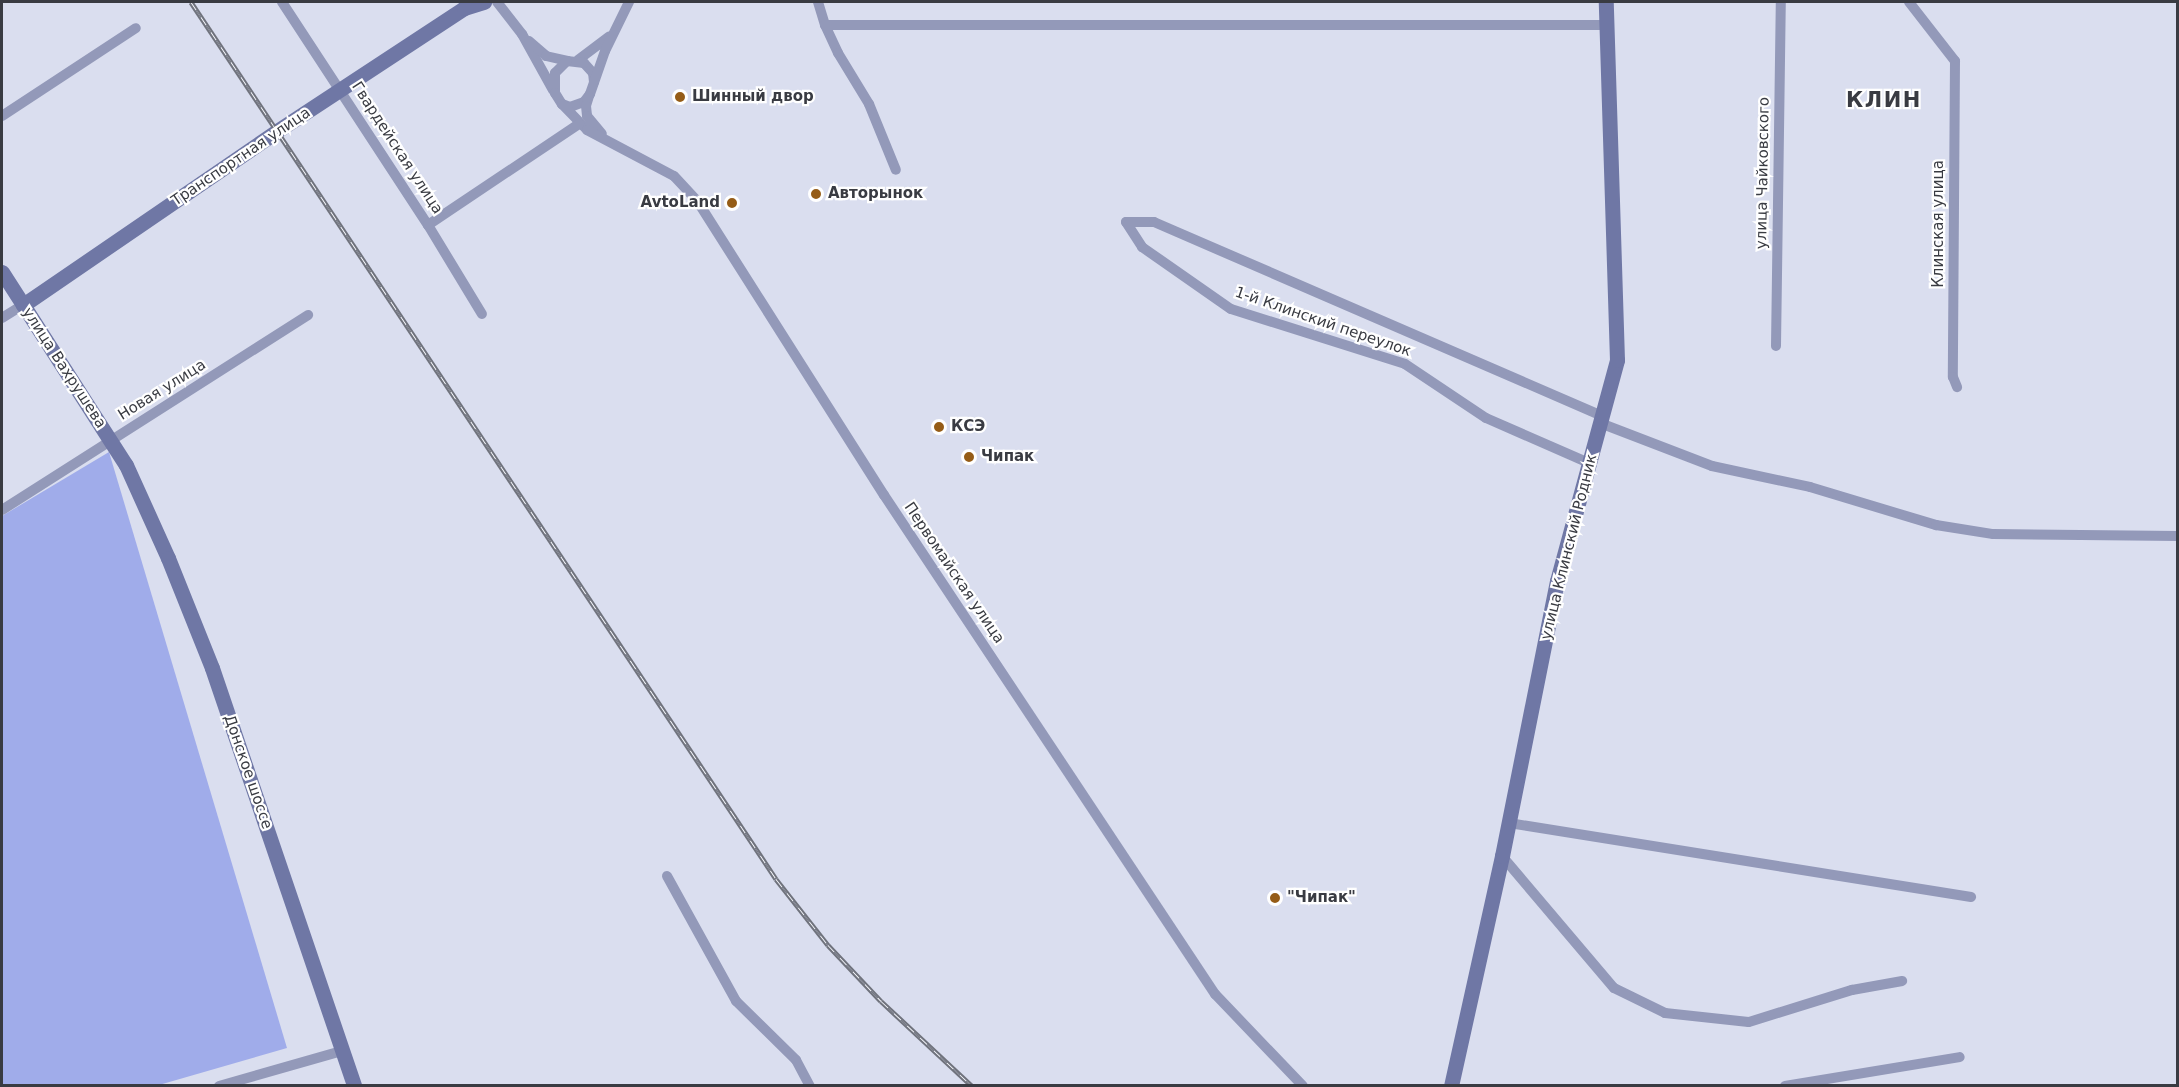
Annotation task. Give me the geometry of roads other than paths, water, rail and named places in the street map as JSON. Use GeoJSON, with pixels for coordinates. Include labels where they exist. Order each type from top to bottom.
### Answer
{"type":"FeatureCollection","features":[{"type":"Feature","properties":{"kind":"main road","name":"Транспортная улица"},"geometry":{"type":"LineString","coordinates":[[23,305],[464,8],[484,2]]}},
{"type":"Feature","properties":{"kind":"main road","name":"улица Клинский Родник"},"geometry":{"type":"LineString","coordinates":[[1451,1086],[1509,823],[1557,581],[1617,360],[1606,2]]}},
{"type":"Feature","properties":{"kind":"main road","name":"улица Вахрушева"},"geometry":{"type":"LineString","coordinates":[[2,272],[126,465]]}},
{"type":"Feature","properties":{"kind":"main road","name":"Донское шоссе"},"geometry":{"type":"LineString","coordinates":[[126,465],[168,558],[212,668],[354,1086]]}},
{"type":"Feature","properties":{"kind":"street","name":"Гвардейская улица"},"geometry":{"type":"LineString","coordinates":[[282,2],[341,89],[482,314]]}},
{"type":"Feature","properties":{"kind":"street"},"geometry":{"type":"LineString","coordinates":[[497,2],[522,34],[562,104],[579,106],[590,94]]}},
{"type":"Feature","properties":{"kind":"street"},"geometry":{"type":"LineString","coordinates":[[620,146],[590,122],[586,106],[604,51],[629,2]]}},
{"type":"Feature","properties":{"kind":"street"},"geometry":{"type":"LineString","coordinates":[[818,2],[825,25],[838,53],[869,104],[896,170]]}},
{"type":"Feature","properties":{"kind":"street","name":"улица Чайковского"},"geometry":{"type":"LineString","coordinates":[[1776,346],[1781,2]]}},
{"type":"Feature","properties":{"kind":"street","name":"Клинская улица"},"geometry":{"type":"LineString","coordinates":[[1908,2],[1955,61],[1953,377],[1957,387]]}},
{"type":"Feature","properties":{"kind":"street"},"geometry":{"type":"LineString","coordinates":[[825,25],[1607,25]]}},
{"type":"Feature","properties":{"kind":"street"},"geometry":{"type":"LineString","coordinates":[[2,116],[136,28]]}},
{"type":"Feature","properties":{"kind":"street"},"geometry":{"type":"LineString","coordinates":[[555,93],[555,73],[616,31]]}},
{"type":"Feature","properties":{"kind":"street"},"geometry":{"type":"LineString","coordinates":[[522,34],[546,56],[573,61],[593,73],[594,82]]}},
{"type":"Feature","properties":{"kind":"street","name":"Первомайская улица"},"geometry":{"type":"LineString","coordinates":[[562,104],[579,124],[599,137],[674,176],[698,202],[884,495],[1215,994],[1303,1086]]}},
{"type":"Feature","properties":{"kind":"street"},"geometry":{"type":"LineString","coordinates":[[428,225],[579,124]]}},
{"type":"Feature","properties":{"kind":"street","name":"1-й Клинский переулок"},"geometry":{"type":"LineString","coordinates":[[1589,463],[1486,418],[1405,364],[1231,309],[1142,247],[1126,222],[1154,222],[1601,420]]}},
{"type":"Feature","properties":{"kind":"street","name":"Транспортная улица"},"geometry":{"type":"LineString","coordinates":[[2,318],[23,305]]}},
{"type":"Feature","properties":{"kind":"street","name":"Новая улица"},"geometry":{"type":"LineString","coordinates":[[2,510],[308,315]]}},
{"type":"Feature","properties":{"kind":"street"},"geometry":{"type":"LineString","coordinates":[[1601,420],[1712,466],[1810,487],[1936,525],[1994,534],[2178,536]]}},
{"type":"Feature","properties":{"kind":"street"},"geometry":{"type":"LineString","coordinates":[[1509,823],[1971,897]]}},
{"type":"Feature","properties":{"kind":"street"},"geometry":{"type":"LineString","coordinates":[[1502,856],[1614,988],[1665,1013],[1749,1022],[1852,990],[1902,981]]}},
{"type":"Feature","properties":{"kind":"street"},"geometry":{"type":"LineString","coordinates":[[667,876],[736,1001],[796,1060],[810,1086]]}},
{"type":"Feature","properties":{"kind":"street"},"geometry":{"type":"LineString","coordinates":[[219,1086],[342,1052]]}},
{"type":"Feature","properties":{"kind":"street"},"geometry":{"type":"LineString","coordinates":[[1785,1086],[1960,1058]]}},
{"type":"Feature","properties":{"kind":"railway"},"geometry":{"type":"LineString","coordinates":[[191,2],[776,879],[828,945],[881,1001],[972,1086]]}},
{"type":"Feature","properties":{"kind":"place","name":"Шинный двор"},"geometry":{"type":"Point","coordinates":[680,97]}},
{"type":"Feature","properties":{"kind":"place","name":"Авторынок"},"geometry":{"type":"Point","coordinates":[816,194]}},
{"type":"Feature","properties":{"kind":"place","name":"AvtoLand"},"geometry":{"type":"Point","coordinates":[732,203]}},
{"type":"Feature","properties":{"kind":"place","name":"КСЭ"},"geometry":{"type":"Point","coordinates":[939,427]}},
{"type":"Feature","properties":{"kind":"place","name":"Чипак"},"geometry":{"type":"Point","coordinates":[969,457]}},
{"type":"Feature","properties":{"kind":"place","name":"\"Чипак\""},"geometry":{"type":"Point","coordinates":[1275,898]}},
{"type":"Feature","properties":{"kind":"district","name":"КЛИН"},"geometry":{"type":"Point","coordinates":[1884,100]}}]}
